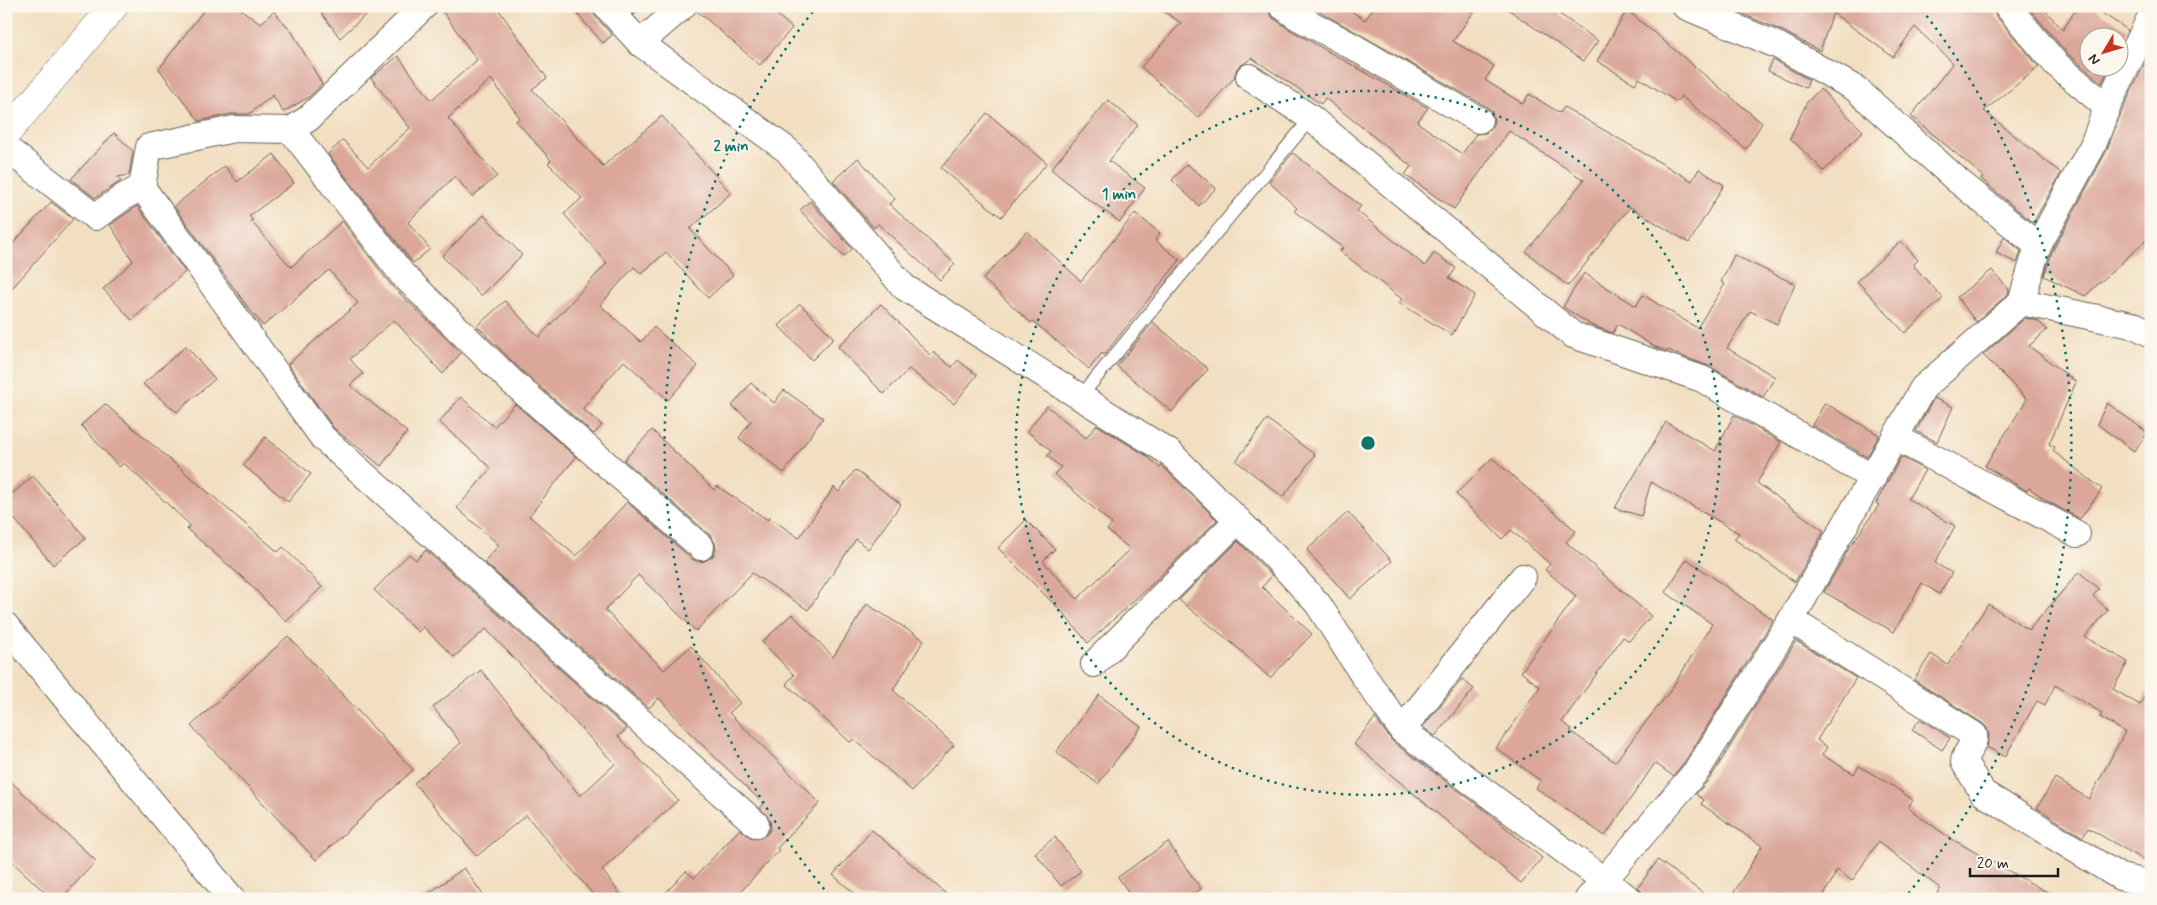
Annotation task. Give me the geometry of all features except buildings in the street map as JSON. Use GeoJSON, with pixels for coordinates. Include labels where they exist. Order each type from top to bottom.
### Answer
{"type":"FeatureCollection","features":[{"type":"Feature","properties":{"kind":"main road"},"geometry":{"type":"LineString","coordinates":[[6,134],[114,6]]}},
{"type":"Feature","properties":{"kind":"street"},"geometry":{"type":"LineString","coordinates":[[424,6],[309,118],[291,130],[234,129],[149,147],[142,187],[323,438],[756,824]]}},
{"type":"Feature","properties":{"kind":"street"},"geometry":{"type":"LineString","coordinates":[[606,6],[640,43],[787,150],[904,287],[1170,453],[1238,520],[1318,604],[1363,676],[1402,730],[1596,890],[1629,899]]}},
{"type":"Feature","properties":{"kind":"street"},"geometry":{"type":"LineString","coordinates":[[640,43],[683,6]]}},
{"type":"Feature","properties":{"kind":"street"},"geometry":{"type":"LineString","coordinates":[[1282,6],[1296,16],[1352,46],[1479,120]]}},
{"type":"Feature","properties":{"kind":"street"},"geometry":{"type":"LineString","coordinates":[[1685,6],[1778,46],[1856,89],[1957,180],[2038,246]]}},
{"type":"Feature","properties":{"kind":"street"},"geometry":{"type":"LineString","coordinates":[[2007,6],[2056,64],[2107,107]]}},
{"type":"Feature","properties":{"kind":"street"},"geometry":{"type":"LineString","coordinates":[[1596,890],[1698,769],[1791,620],[1873,478],[1922,388],[2021,302],[2038,246],[2093,144],[2107,107],[2151,16]]}},
{"type":"Feature","properties":{"kind":"street"},"geometry":{"type":"LineString","coordinates":[[1249,77],[1311,118],[1573,335],[1702,379],[1873,478]]}},
{"type":"Feature","properties":{"kind":"street"},"geometry":{"type":"LineString","coordinates":[[291,130],[402,274],[510,381],[701,546]]}},
{"type":"Feature","properties":{"kind":"street"},"geometry":{"type":"LineString","coordinates":[[6,148],[95,217],[125,196],[142,187]]}},
{"type":"Feature","properties":{"kind":"street"},"geometry":{"type":"LineString","coordinates":[[2021,302],[2136,326],[2151,334]]}},
{"type":"Feature","properties":{"kind":"street"},"geometry":{"type":"LineString","coordinates":[[1896,437],[2077,534]]}},
{"type":"Feature","properties":{"kind":"street"},"geometry":{"type":"LineString","coordinates":[[1094,664],[1238,520]]}},
{"type":"Feature","properties":{"kind":"street"},"geometry":{"type":"LineString","coordinates":[[1402,730],[1523,577]]}},
{"type":"Feature","properties":{"kind":"street"},"geometry":{"type":"LineString","coordinates":[[1791,620],[1974,736],[1974,741],[1966,754],[1964,762],[1983,793],[2120,877],[2151,884]]}},
{"type":"Feature","properties":{"kind":"street"},"geometry":{"type":"LineString","coordinates":[[6,626],[232,899]]}},
{"type":"Feature","properties":{"kind":"lane"},"geometry":{"type":"LineString","coordinates":[[1081,396],[1311,118]]}}]}
